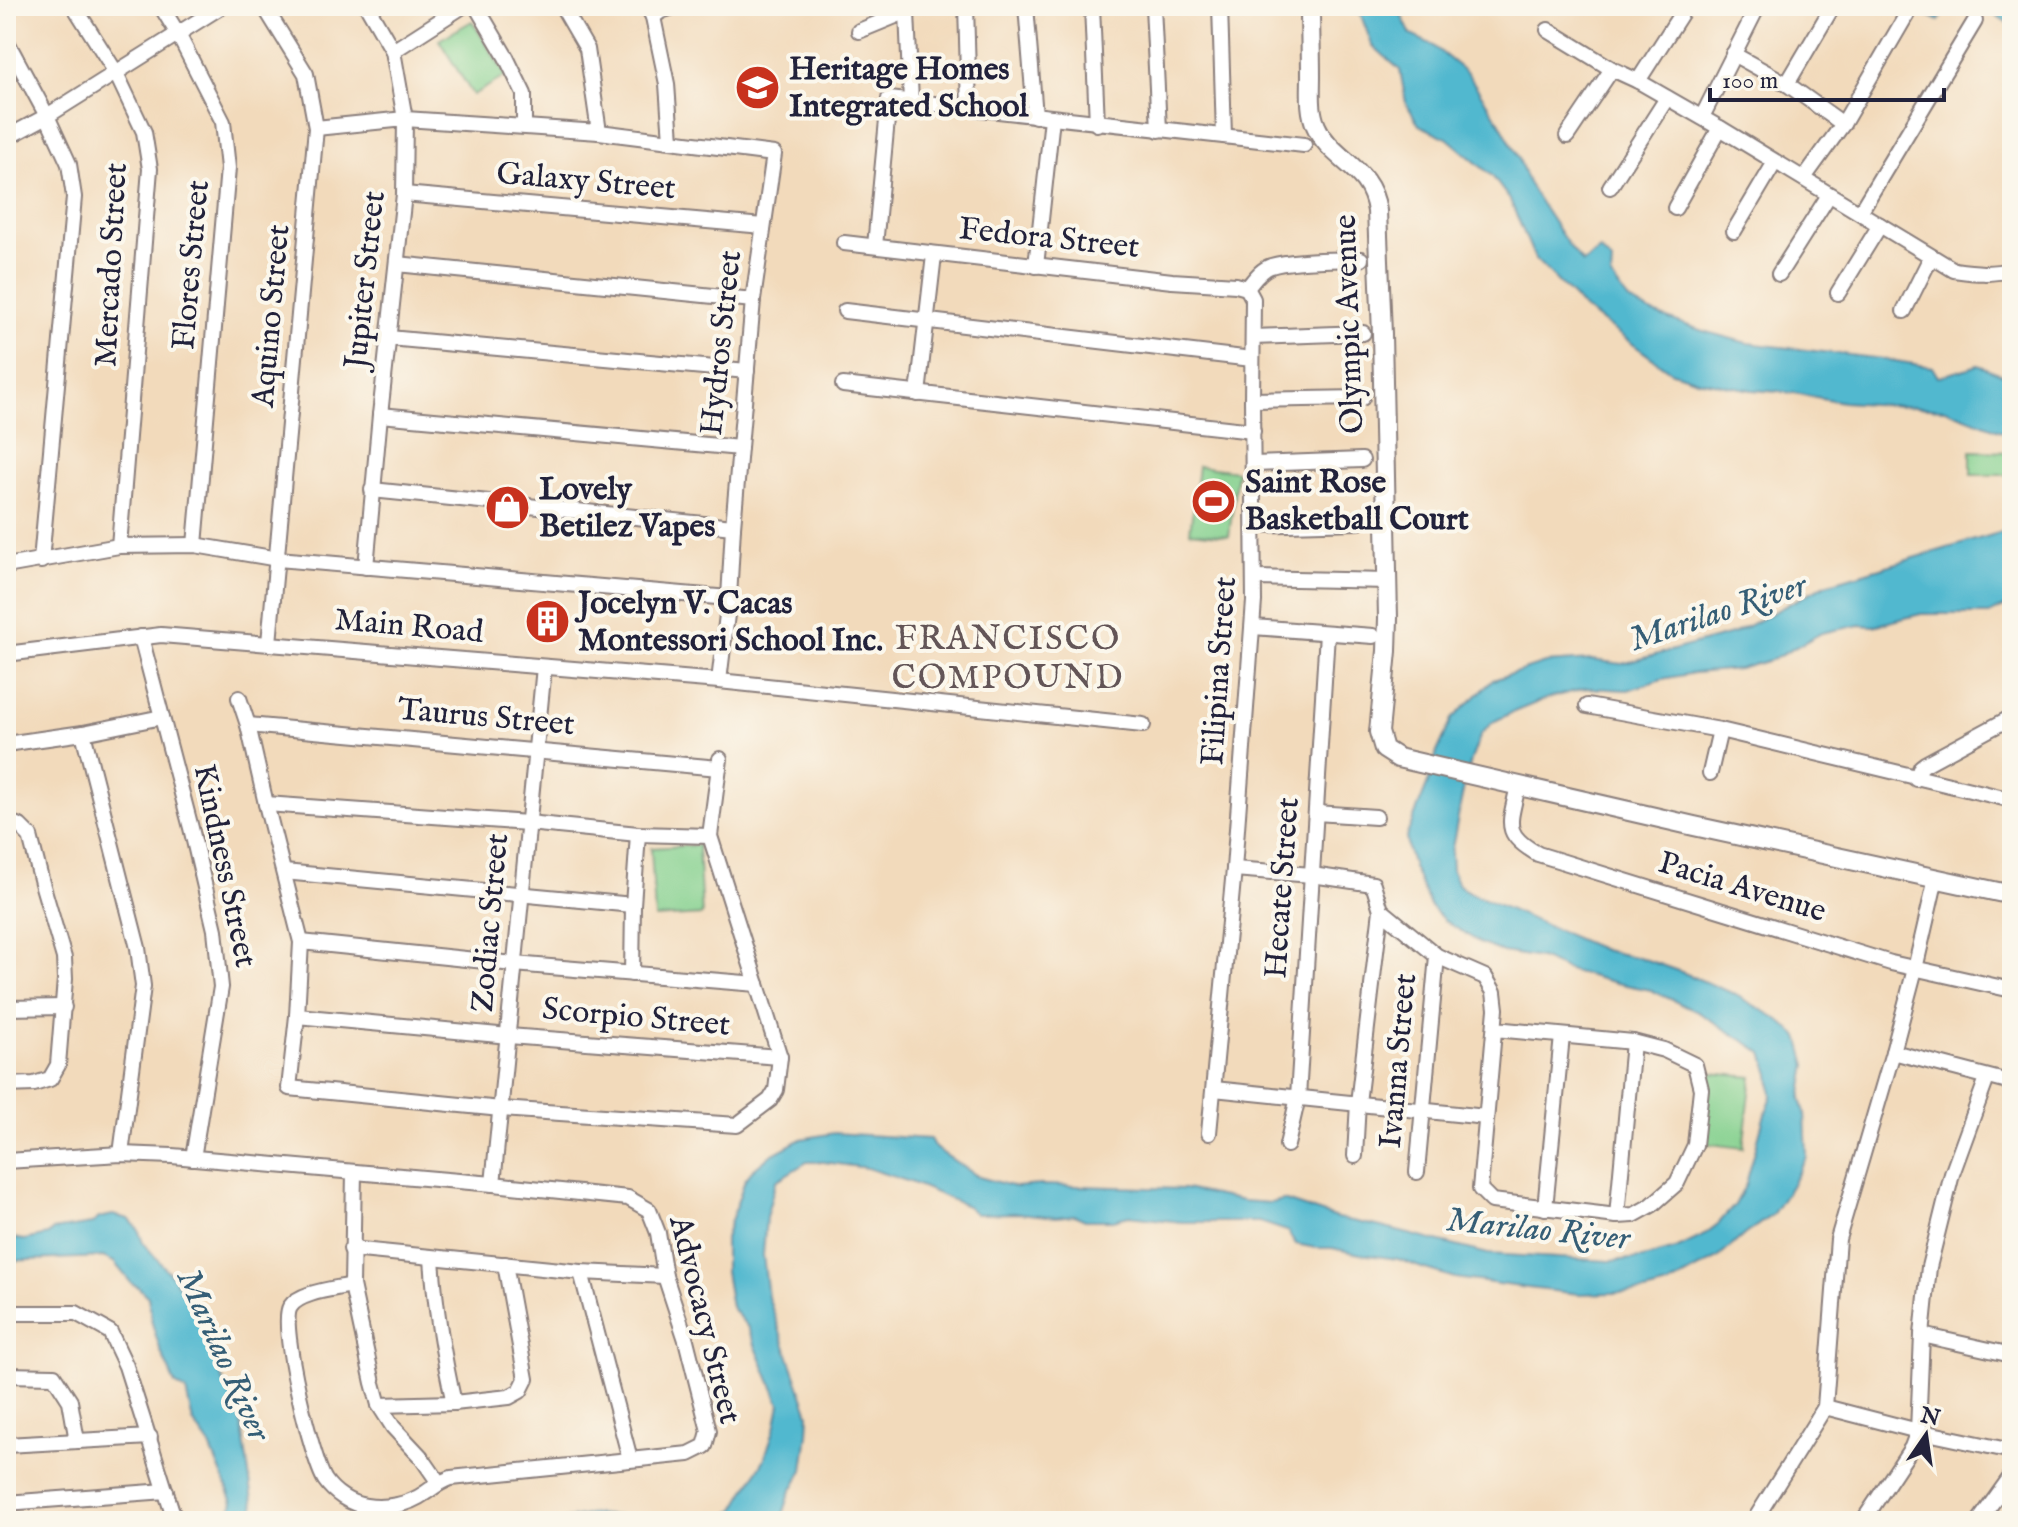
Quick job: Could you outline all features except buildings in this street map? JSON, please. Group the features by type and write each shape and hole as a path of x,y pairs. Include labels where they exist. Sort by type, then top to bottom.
{"street":[{"name":"Mercado Street","path":"74,6 115,71 144,132 150,169 119,546"},
{"name":"Flores Street","path":"161,6 223,122 228,168 195,545"},
{"path":"6,138 47,116 222,6"},
{"name":"Aquino Street","path":"264,6 306,74 316,128 269,643"},
{"name":"Jupiter Street","path":"366,567 404,194 405,119 393,51 367,6"},
{"path":"393,51 463,6"},
{"path":"476,6 524,94 524,126"},
{"path":"562,6 587,49 599,132"},
{"path":"316,128 405,119 671,140 667,84 650,11 676,6"},
{"path":"966,6 969,108"},
{"path":"1026,6 1035,116"},
{"path":"1092,6 1097,124"},
{"path":"1153,6 1159,130"},
{"path":"1220,6 1224,136"},
{"name":"Olympic Avenue","path":"1310,6 1312,102 1316,127 1365,178 1375,198 1377,211 1388,581 1387,651 1379,732 1384,749 1398,758 1484,778 2012,895"},
{"path":"1638,81 1686,6"},
{"path":"1702,117 1758,6"},
{"path":"1787,84 1833,6"},
{"path":"859,31 914,9 911,102"},
{"path":"1804,178 1843,124 1907,14"},
{"path":"1860,212 1975,21"},
{"path":"1548,30 1612,69 1702,117 1954,270 1981,274 2012,269"},
{"path":"6,40 69,164 74,197 41,561"},
{"path":"1733,54 1787,84 1843,124"},
{"path":"1567,136 1612,69"},
{"path":"1610,187 1667,98"},
{"path":"875,246 889,99 1304,145"},
{"path":"1036,266 1052,118"},
{"path":"1675,208 1720,128"},
{"name":"Hydros Street","path":"671,140 774,154 753,300 729,598 719,681"},
{"path":"1734,231 1775,162"},
{"name":"Galaxy Street","path":"404,194 763,226"},
{"path":"1779,274 1829,195"},
{"path":"1838,293 1880,225"},
{"name":"Fedora Street","path":"844,243 1247,288"},
{"path":"918,394 934,255"},
{"path":"1904,311 1931,257"},
{"path":"1247,288 1260,272 1270,267 1287,263 1361,259"},
{"path":"397,264 753,300"},
{"name":"Filipina Street","path":"1209,1133 1253,627 1253,299 1247,288"},
{"path":"845,311 1252,359"},
{"path":"1253,337 1363,333"},
{"path":"389,338 747,371"},
{"path":"843,385 1253,431"},
{"path":"1252,400 1362,398"},
{"path":"380,415 740,448"},
{"path":"1254,464 1362,460"},
{"path":"372,490 733,527"},
{"path":"1254,525 1359,522"},
{"path":"6,566 119,546 195,545 278,559 729,598"},
{"path":"1255,578 1388,581"},
{"path":"1253,627 1373,636"},
{"name":"Hecate Street","path":"1287,1145 1298,1097 1327,633"},
{"name":"Main Road","path":"6,654 161,635 719,681 1143,725"},
{"name":"Kindness Street","path":"141,637 215,930 221,987 193,1158"},
{"name":"Zodiac Street","path":"493,1184 544,667"},
{"path":"239,698 301,942 289,1088 501,1109 737,1125 770,1100 776,1090 780,1057 710,836 638,834 266,804"},
{"path":"1587,706 1720,730 2012,800"},
{"path":"6,744 162,717"},
{"path":"1916,779 1925,764 2012,717"},
{"name":"Taurus Street","path":"248,725 719,764 710,836"},
{"path":"1710,773 1720,730"},
{"path":"83,733 134,934 143,986 121,1154"},
{"name":"Pacia Avenue","path":"1518,785 1510,826 1522,845 1538,854 1915,969 2012,990"},
{"path":"1316,813 1376,817"},
{"path":"6,821 20,826 30,836 64,958 65,979 58,1065 50,1079 34,1084 6,1085"},
{"path":"632,974 638,834"},
{"path":"1234,869 1312,875 1373,884 1381,910 1358,1103 1355,1156"},
{"path":"284,872 633,905"},
{"path":"1754,1521 1825,1407 1838,1239 1893,1052 1936,878"},
{"path":"1381,910 1437,956 1485,977 1494,992 1495,1029 1480,1189 1492,1201 1617,1216 1634,1215 1652,1205 1677,1183 1695,1145 1701,1089 1695,1065 1664,1050 1633,1042 1495,1029"},
{"path":"301,942 757,984"},
{"name":"Ivanna Street","path":"1417,1172 1437,956"},
{"path":"6,1008 64,1007"},
{"name":"Scorpio Street","path":"297,1016 780,1057"},
{"path":"1545,1208 1562,1036"},
{"path":"1617,1216 1633,1042"},
{"path":"1893,1052 2012,1083"},
{"path":"1863,1521 1912,1447 1918,1431 1922,1335 1929,1267 1952,1174 1987,1078"},
{"path":"1214,1089 1486,1117"},
{"name":"Advocacy Street","path":"6,1161 121,1154 193,1158 628,1198 649,1210 658,1233 665,1276 686,1340 709,1431 705,1446 689,1454 451,1478 398,1506 364,1506 341,1497 325,1480 311,1445 301,1410 287,1324 288,1309 298,1297 352,1285"},
{"path":"354,1172 352,1285 379,1405 439,1483"},
{"path":"351,1249 581,1272 665,1276"},
{"path":"432,1258 434,1295 454,1403"},
{"path":"379,1405 454,1403 509,1397 520,1391 526,1379 505,1264"},
{"path":"581,1272 630,1459"},
{"path":"6,1313 76,1313 110,1332 126,1366 175,1521"},
{"path":"1922,1335 2012,1355"},
{"path":"6,1375 54,1376 70,1401 77,1441"},
{"path":"1825,1407 2012,1451"},
{"path":"6,1445 150,1437"},
{"path":"1979,1521 2012,1475"},
{"path":"6,1503 166,1491"}],"green space":[{"path":"472,21 506,76 473,95 439,40"},
{"path":"1971,451 2012,452 2012,475 1971,475"},
{"name":"Saint Rose Basketball Court","path":"1198,466 1237,471 1229,536 1190,532"},
{"path":"698,845 702,915 655,918 651,848"},
{"path":"1710,1073 1752,1077 1743,1148 1701,1143"}],"water":[{"path":"1360,6 1397,6 1411,35 1431,44 1467,73 1499,121 1528,183 1567,243 1583,263 1600,250 1612,262 1611,277 1630,302 1703,331 1747,343 1932,367 1938,377 1978,365 2012,378 2012,435 1945,409 1843,402 1794,393 1752,390 1697,380 1670,371 1586,310 1535,259 1510,200 1492,176 1447,138 1419,125 1406,103 1400,70 1372,45"},
{"path":"1910,6 2012,6 2012,23 1993,13 1946,8 1939,21"},
{"path":"2012,529 2012,603 1989,614 1921,614 1873,626 1860,625 1821,633 1774,659 1739,669 1662,679 1628,690 1587,688 1548,698 1509,714 1493,722 1481,734 1463,791 1451,853 1457,883 1466,891 1603,950 1647,960 1732,993 1778,1019 1799,1037 1807,1065 1801,1099 1805,1113 1807,1157 1772,1215 1718,1258 1667,1286 1645,1292 1579,1294 1455,1278 1398,1259 1296,1244 1287,1231 1260,1222 1181,1222 1129,1216 1113,1220 1085,1220 1074,1215 976,1214 967,1206 867,1168 807,1162 776,1181 766,1217 763,1255 768,1297 809,1414 803,1470 790,1493 781,1521 718,1521 735,1509 764,1460 780,1404 747,1326 731,1307 725,1272 725,1238 745,1180 771,1155 801,1139 834,1133 930,1139 935,1148 979,1177 1015,1187 1185,1189 1243,1201 1271,1203 1283,1200 1337,1218 1488,1254 1610,1261 1643,1258 1676,1249 1701,1237 1718,1224 1735,1205 1746,1184 1772,1096 1770,1074 1763,1053 1698,1012 1651,990 1568,970 1540,958 1503,952 1482,944 1445,921 1430,906 1413,867 1406,837 1437,752 1452,719 1493,680 1545,663 1592,660 1622,664 1735,633 1826,584"},
{"path":"113,1215 129,1219 138,1229 143,1243 174,1278 206,1332 242,1427 256,1521 232,1521 230,1513 233,1502 210,1446 193,1422 186,1391 175,1384 161,1352 148,1297 132,1284 114,1262 103,1257 6,1261 6,1237 24,1240 48,1235 53,1230 92,1224 99,1218"},
{"path":"592,1514 662,1519 673,1521 555,1521"}],"place":[{"name":"Heritage Homes Integrated School","path":"758,88"},
{"name":"Saint Rose Basketball Court","path":"1214,501"},
{"name":"Lovely Betilez Vapes","path":"508,508"},
{"name":"Jocelyn V. Cacas Montessori School Inc.","path":"547,622"}],"district":[{"name":"FRANCISCO COMPOUND","path":"1008,658"}],"water label":[{"name":"Marilao River","path":"1718,613"},
{"name":"Marilao River","path":"1538,1230"},
{"name":"Marilao River","path":"223,1355"}]}
